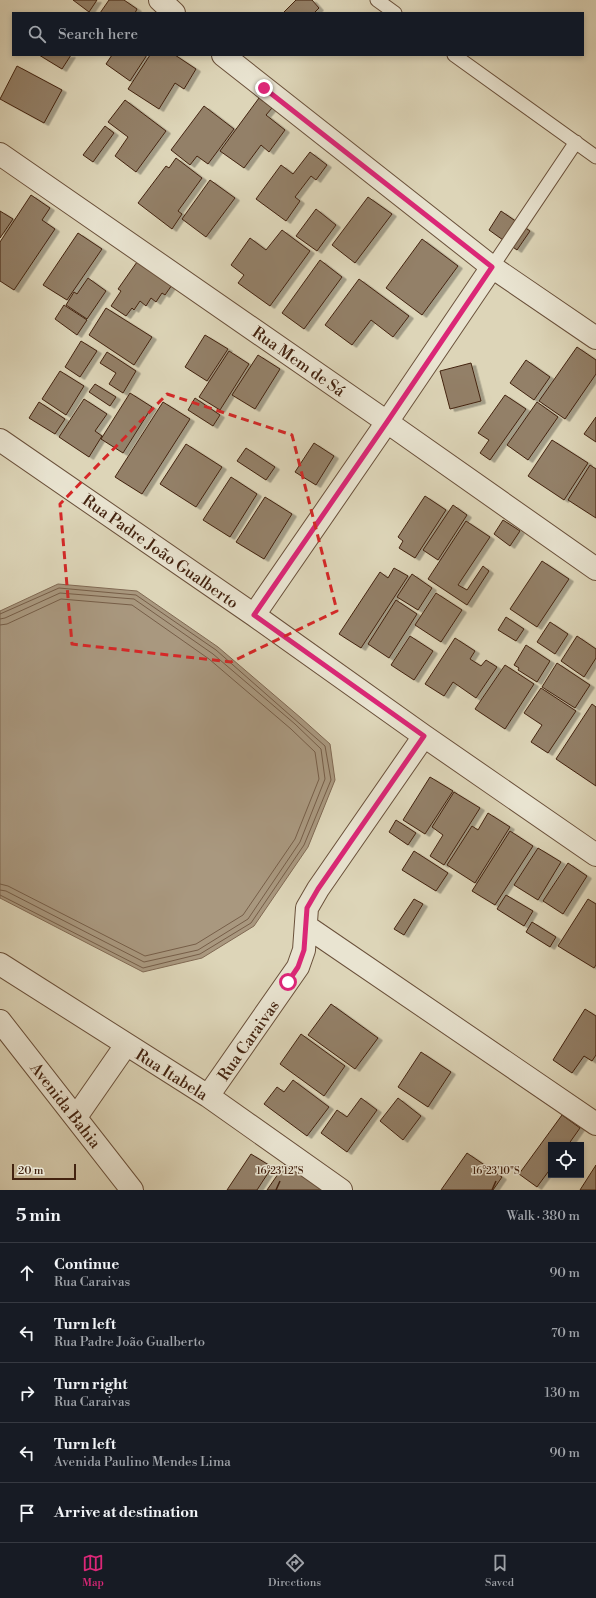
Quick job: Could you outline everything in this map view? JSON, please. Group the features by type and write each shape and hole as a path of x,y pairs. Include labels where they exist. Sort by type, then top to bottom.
{"street":[{"path":"160,0 173,12"},
{"path":"224,56 492,267 596,338"},
{"name":"Rua Mem de Sá","path":"0,154 387,422 596,569"},
{"path":"254,615 492,267"},
{"name":"Rua Padre João Gualberto","path":"1,443 254,615 424,736 596,855"},
{"name":"Rua Caraivas","path":"208,1096 298,967 304,950 307,908 318,889 424,736"},
{"path":"306,926 596,1124"},
{"name":"Rua Itabela","path":"0,964 208,1096 341,1190"},
{"name":"Avenida Bahia","path":"0,1020 132,1190"},
{"path":"76,1117 126,1045"}],"lane":[{"path":"377,0 394,12"},
{"path":"455,56 596,157"},
{"path":"492,267 576,142"}],"highlighted area":[{"path":"167,394 292,435 337,611 231,662 72,644 60,504"}],"water":[{"path":"58,584 137,591 218,647 330,744 335,780 308,847 254,926 202,958 143,972 0,898 0,611"}],"building":[{"path":"73,0 97,0 89,12"},
{"path":"109,0 124,0 137,9 136,12 101,12"},
{"path":"296,0 312,0 319,8 315,12 284,12"},
{"path":"41,56 70,56 62,69"},
{"path":"111,56 146,56 130,81 106,64"},
{"path":"149,56 176,56 196,69 184,89 175,83 159,109 128,89"},
{"path":"17,66 62,90 44,123 0,99"},
{"path":"259,98 272,108 266,115 285,130 269,152 261,145 244,168 220,151"},
{"path":"125,100 166,131 136,172 115,156 128,137 108,122"},
{"path":"204,106 234,129 208,164 197,156 190,165 171,150"},
{"path":"105,126 114,133 93,162 83,155"},
{"path":"310,152 327,165 316,180 311,176 295,197 300,201 286,221 256,199 281,165 293,174"},
{"path":"176,158 202,178 178,211 182,214 172,229 138,203 166,166 169,168"},
{"path":"210,180 235,198 206,237 182,219"},
{"path":"31,195 50,208 42,220 55,229 14,290 0,281 0,242"},
{"path":"368,197 392,214 355,263 332,245"},
{"path":"316,209 336,225 317,251 296,236"},
{"path":"0,211 13,219 0,238"},
{"path":"501,211 530,231 517,250 489,230"},
{"path":"282,230 310,251 270,306 238,283 244,275 231,265 250,238 266,250"},
{"path":"78,233 102,249 67,300 43,285"},
{"path":"422,239 458,266 422,315 386,288"},
{"path":"320,260 342,277 304,329 282,313"},
{"path":"137,262 172,285 165,295 162,293 156,302 151,298 146,306 140,301 134,310 132,308 126,316 111,306 121,291 118,289"},
{"path":"88,278 106,291 87,319 66,305 74,292 77,294"},
{"path":"359,279 409,316 393,337 371,320 352,345 325,325"},
{"path":"64,305 87,320 77,335 55,319"},
{"path":"106,308 152,337 134,365 89,335"},
{"path":"205,335 228,349 207,381 185,367"},
{"path":"81,341 97,351 80,377 65,367"},
{"path":"577,347 596,360 596,374 565,419 539,401"},
{"path":"229,351 249,364 220,410 199,397"},
{"path":"107,352 136,371 123,393 109,384 116,373 100,363"},
{"path":"258,355 280,369 255,409 232,395"},
{"path":"526,360 550,377 534,400 510,383"},
{"path":"471,363 481,401 450,409 440,371"},
{"path":"60,371 84,386 66,415 42,399"},
{"path":"95,384 116,397 110,406 89,392"},
{"path":"130,393 152,407 123,453 101,439"},
{"path":"505,395 526,409 490,460 480,453 489,440 478,433"},
{"path":"195,398 220,415 213,426 188,410"},
{"path":"84,399 107,414 95,431 102,436 89,457 59,437"},
{"path":"39,402 65,419 55,434 29,418"},
{"path":"163,402 190,419 142,494 115,477"},
{"path":"537,402 558,417 528,460 507,445"},
{"path":"596,417 596,442 584,434"},
{"path":"552,440 588,463 564,500 528,476"},
{"path":"314,443 334,456 316,485 295,472"},
{"path":"186,444 222,467 196,507 160,484"},
{"path":"246,448 275,467 266,480 237,461"},
{"path":"590,465 596,469 596,518 568,500"},
{"path":"231,477 257,494 230,537 203,520"},
{"path":"425,496 446,510 415,558 399,548 403,541 398,537"},
{"path":"265,497 292,514 264,559 236,542"},
{"path":"453,505 467,515 438,560 423,550"},
{"path":"503,520 520,531 510,546 494,534"},
{"path":"466,521 490,537 458,585 467,590 483,566 489,571 467,605 428,579"},
{"path":"542,561 569,579 537,627 510,609"},
{"path":"394,568 408,576 361,648 339,634 380,572 388,578"},
{"path":"412,574 432,588 418,610 397,597"},
{"path":"436,593 462,610 441,642 415,625"},
{"path":"396,600 417,614 389,658 368,644"},
{"path":"506,617 524,629 516,641 498,630"},
{"path":"550,622 568,634 555,654 537,642"},
{"path":"410,636 433,651 414,680 391,665"},
{"path":"577,636 596,649 596,658 584,677 561,661"},
{"path":"455,638 475,651 470,659 481,666 486,660 497,667 476,698 453,682 444,696 425,684"},
{"path":"526,645 550,661 537,682 518,670 519,668 514,665"},
{"path":"557,663 590,685 575,708 542,687"},
{"path":"505,665 534,684 505,729 475,709"},
{"path":"541,688 576,711 548,753 531,742 542,725 524,713"},
{"path":"592,704 596,707 596,786 556,759"},
{"path":"430,777 453,791 425,834 403,820"},
{"path":"454,792 480,808 444,865 430,856 443,835 432,827"},
{"path":"488,813 510,827 475,883 447,865 472,826 478,830"},
{"path":"396,820 416,833 408,845 389,832"},
{"path":"510,831 533,846 495,905 472,891"},
{"path":"538,848 561,862 538,900 514,885"},
{"path":"414,851 448,873 436,891 402,870"},
{"path":"568,863 587,876 563,914 543,901"},
{"path":"506,895 533,911 524,926 497,909"},
{"path":"414,899 423,904 404,935 394,929"},
{"path":"588,899 596,904 596,965 594,968 558,946"},
{"path":"532,922 556,937 550,947 526,932"},
{"path":"331,1004 378,1038 355,1069 308,1035"},
{"path":"585,1009 596,1016 596,1055 592,1061 584,1056 572,1073 553,1060"},
{"path":"301,1034 345,1066 324,1096 280,1064"},
{"path":"421,1052 451,1072 428,1107 398,1087"},
{"path":"293,1080 329,1107 307,1136 264,1104 277,1087 284,1092"},
{"path":"361,1098 377,1110 347,1152 321,1133 337,1110 347,1117"},
{"path":"398,1098 421,1116 403,1140 380,1121"},
{"path":"562,1115 580,1128 570,1142 548,1142 548,1172 537,1187 519,1174"},
{"path":"467,1153 502,1177 493,1190 441,1190"},
{"path":"251,1154 272,1167 257,1190 227,1190"},
{"path":"285,1164 323,1190 267,1190"},
{"path":"596,1165 596,1190 580,1190"}],"route":[{"path":"264,88 492,267 254,615 424,736 331,868 307,908 304,950 298,967 288,982"}]}
